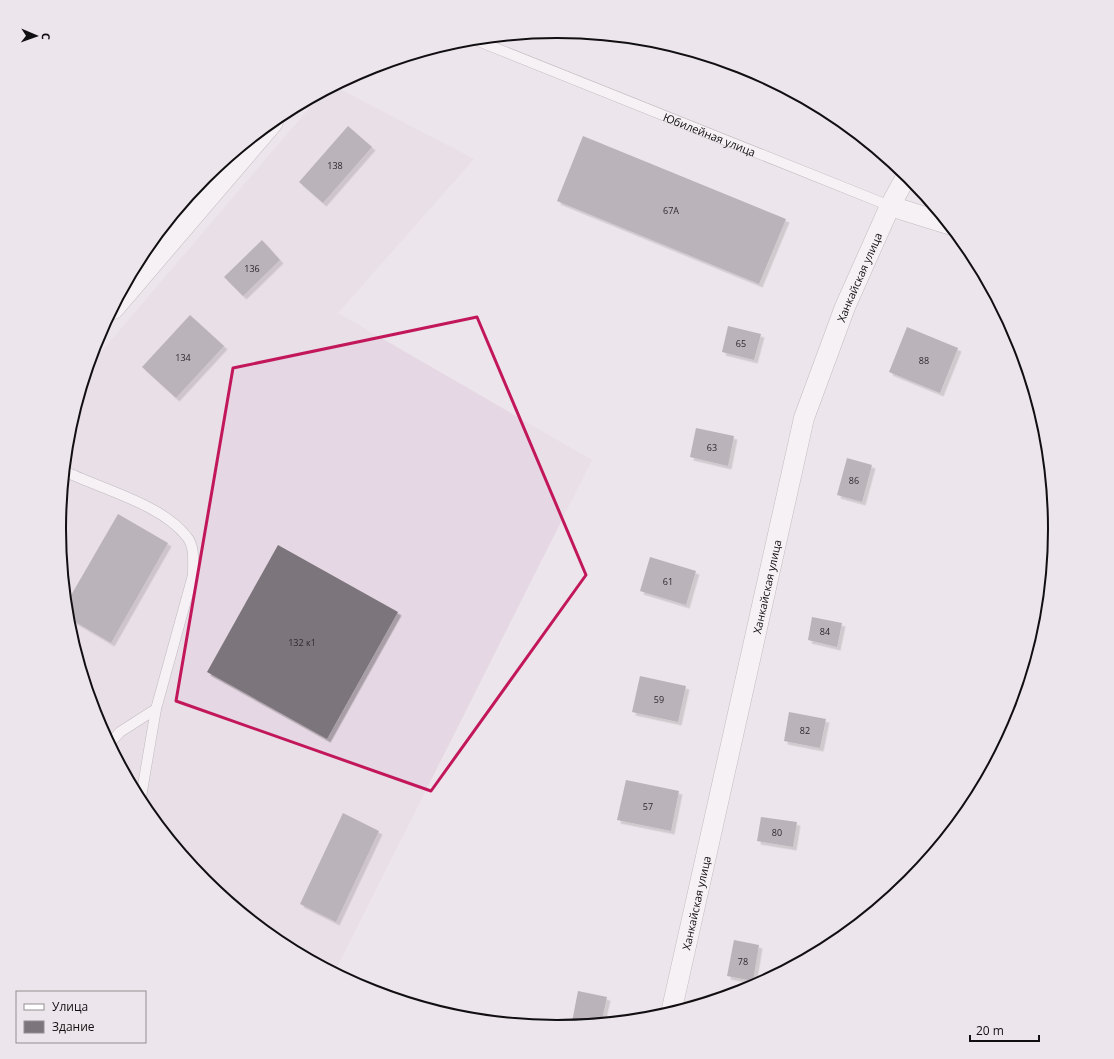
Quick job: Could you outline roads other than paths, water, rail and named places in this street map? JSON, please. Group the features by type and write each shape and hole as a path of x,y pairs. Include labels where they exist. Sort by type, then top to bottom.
{"street":[{"path":"127,292 254,144"},
{"name":"Ханкайская улица","path":"672,1007 804,418 845,307 890,206 904,181"},
{"name":"Юбилейная улица","path":"890,206 940,222"}],"lane":[{"name":"Юбилейная улица","path":"484,43 890,206"},
{"path":"69,473 166,517 188,538 193,556 193,575 156,709 142,793"},
{"path":"113,740 120,732 156,709"}]}
